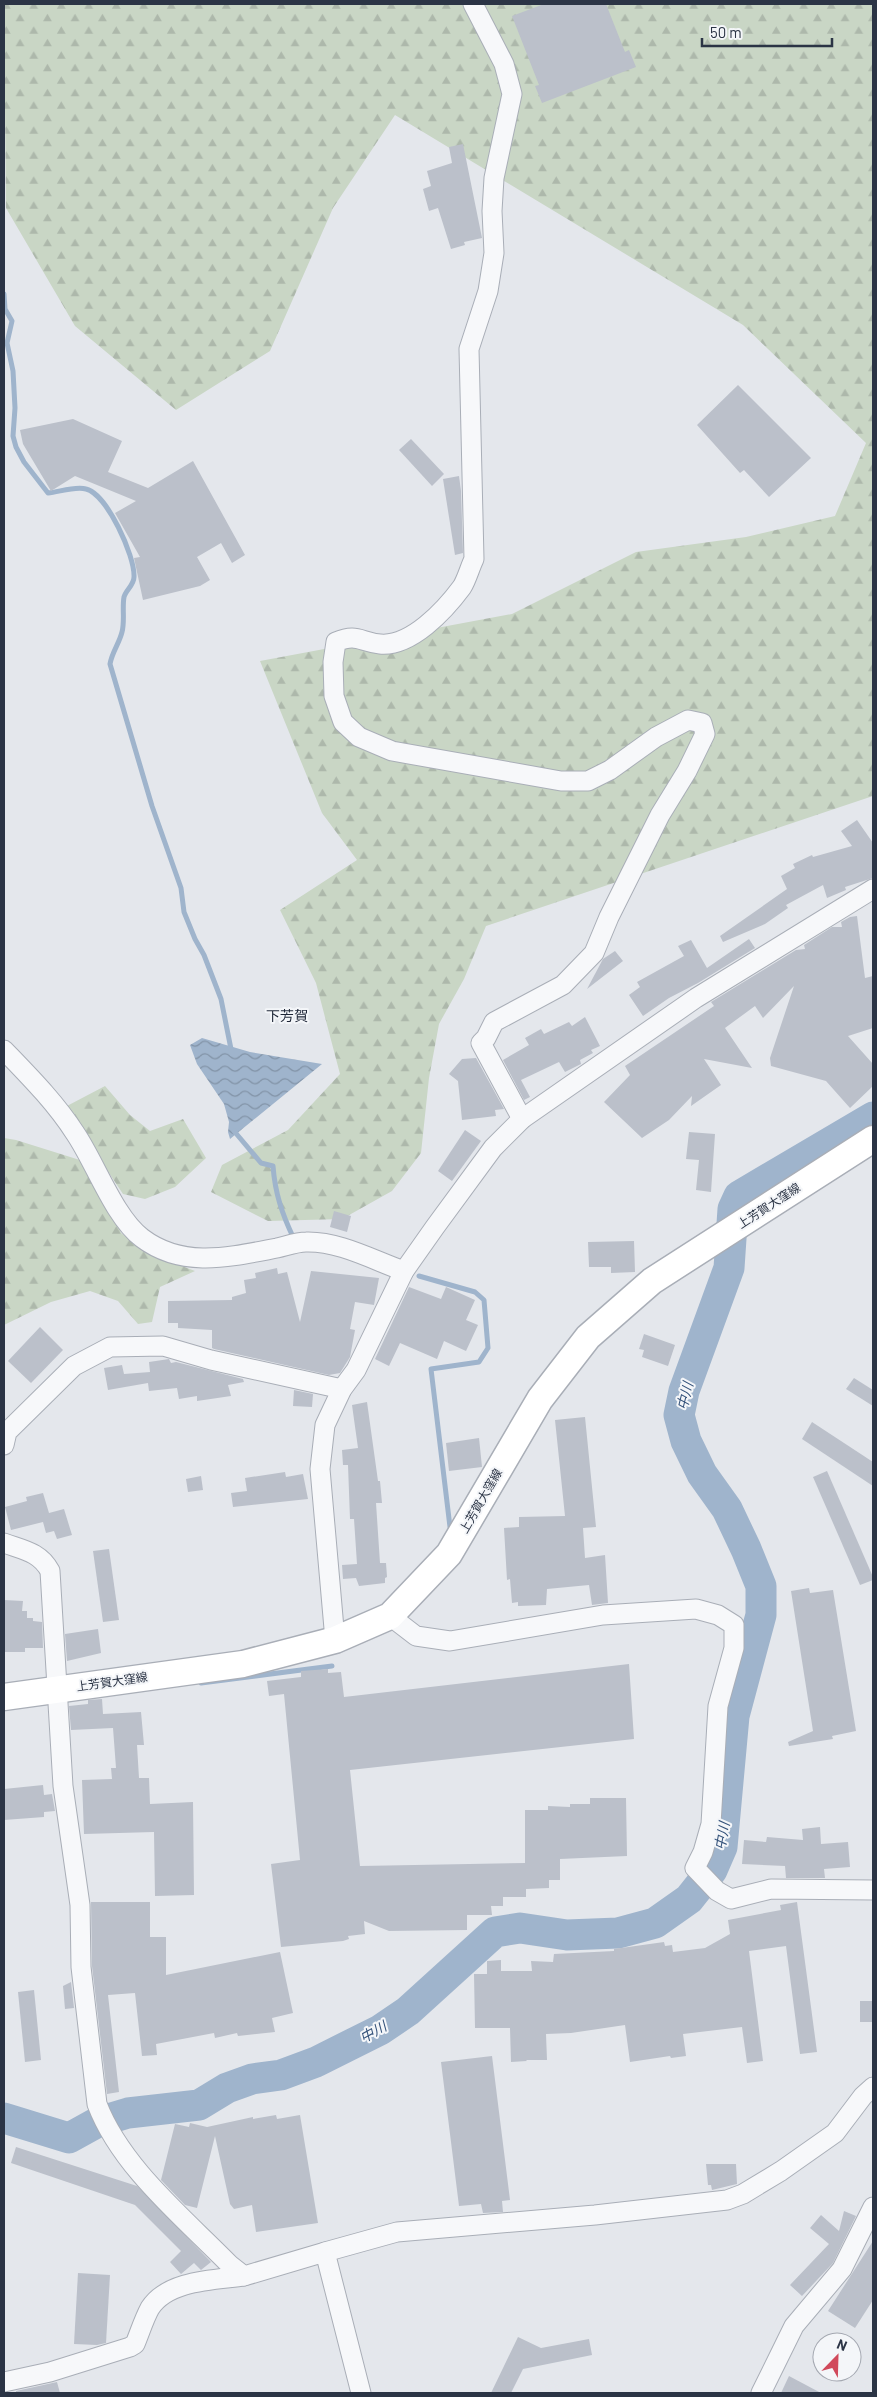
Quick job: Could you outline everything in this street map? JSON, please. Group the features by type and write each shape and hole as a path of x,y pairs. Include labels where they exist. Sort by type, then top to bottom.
{"main road":[{"name":"上芳賀大窪線","path":"4,1697 243,1664 335,1640 390,1616 449,1554 540,1399 588,1337 652,1281 873,1139"}],"street":[{"path":"473,4 504,64 512,94 494,178 492,211 494,252 488,291 469,350 474,558 462,586 428,624 401,642 381,644 349,636 336,642 333,662 334,696 342,722 360,737 392,751 561,782 588,781 610,770 656,737 688,720 702,723 705,734 687,771 660,815 594,953 563,986 494,1022 486,1038 480,1042 522,1119"},
{"path":"335,1640 320,1469 325,1425 342,1389 356,1370 404,1271 493,1148 522,1119 696,998 873,889"},
{"path":"4,1050 51,1099 76,1134 126,1222 141,1238 182,1257 223,1258 305,1242 324,1243 404,1271"},
{"path":"4,1445 7,1432 74,1366 110,1347 163,1346 211,1360 342,1389"},
{"path":"4,1543 25,1550 44,1560 50,1571 63,1786 80,1905 81,1967 97,2104 105,2122 129,2162 230,2265 244,2276"},
{"path":"390,1616 416,1636 450,1641 603,1615 696,1609 718,1615 734,1625 734,1648 718,1706 711,1824 703,1852 695,1868 704,1879 731,1899 771,1889 873,1890"},
{"path":"4,2382 50,2372 130,2347 135,2344 150,2308 166,2292 181,2286 244,2276 398,2232 595,2215 727,2200 743,2194 780,2172 835,2133 863,2096 873,2087"},
{"path":"761,2393 794,2326 842,2269 873,2207"},
{"path":"325,2252 361,2393"}],"green space":[{"path":"4,4 873,4 873,796 486,926 464,979 439,1024 429,1078 421,1153 392,1191 342,1219 268,1221 211,1192 222,1165 288,1130 340,1074 316,983 280,910 357,860 322,813 260,661 512,614 636,552 746,537 835,516 866,443 743,325 395,115 333,208 270,351 176,410 75,326 6,208"},
{"path":"105,1086 130,1115 150,1131 183,1119 206,1158 175,1187 145,1199 123,1194 65,1107"},
{"path":"4,1138 83,1161 115,1216 121,1233 148,1253 195,1271 160,1287 152,1322 138,1324 118,1301 90,1291 51,1302 4,1325"}],"water":[{"path":"202,1038 250,1052 322,1064 230,1139 228,1132 229,1122 224,1104 197,1064 190,1045"}],"building":[{"path":"544,4 606,4 625,52 629,50 636,67 542,103 535,86 539,85 512,16"},
{"path":"463,144 482,238 464,242 465,245 451,249 438,208 429,211 423,189 431,186 427,171 452,163 449,147"},
{"path":"738,385 811,458 769,497 744,470 740,473 697,425"},
{"path":"73,419 122,441 108,472 148,488 193,461 245,555 232,563 221,543 197,557 210,580 200,586 143,600 134,558 140,557 115,513 136,501 75,476 51,491 23,444 20,430"},
{"path":"411,439 444,474 432,486 399,450"},
{"path":"459,476 463,553 455,555 443,479"},
{"path":"857,820 873,843 873,878 845,887 846,890 827,898 823,885 786,905 788,908 765,924 723,942 720,936 787,889 781,876 795,868 793,864 812,855 813,857 852,846 841,831"},
{"path":"857,916 865,978 873,976 873,1028 848,1036 873,1064 873,1086 850,1108 826,1081 771,1066 770,1058 794,986 763,1018 755,1006 725,1028 752,1068 704,1059 721,1085 691,1106 692,1096 669,1120 642,1138 604,1102 630,1075 625,1066 714,1006 711,1002 796,950 805,949 804,945 832,927 842,927 841,922 850,917"},
{"path":"749,939 755,948 698,983 669,998 643,1016 629,995 640,987 637,982 684,956 678,946 691,940 707,968"},
{"path":"615,951 623,961 587,989 603,959"},
{"path":"585,1017 600,1046 591,1050 593,1053 580,1060 581,1064 565,1072 559,1062 521,1080 530,1097 524,1100 503,1060 529,1045 525,1038 541,1029 544,1034 569,1022 572,1026"},
{"path":"476,1058 504,1109 495,1110 496,1116 462,1120 458,1081 449,1074 462,1059"},
{"path":"465,1130 481,1141 452,1181 438,1171"},
{"path":"689,1132 715,1134 711,1192 696,1190 699,1160 686,1159"},
{"path":"334,1211 351,1216 347,1232 330,1227"},
{"path":"634,1241 635,1272 611,1273 611,1267 589,1267 588,1242"},
{"path":"277,1268 278,1274 287,1272 300,1322 311,1271 379,1278 374,1305 355,1302 350,1329 355,1330 350,1357 340,1373 329,1375 214,1349 212,1348 212,1330 178,1328 178,1323 168,1323 168,1301 232,1300 232,1297 246,1293 244,1280 256,1278 255,1273"},
{"path":"409,1287 441,1299 446,1287 475,1300 466,1320 478,1325 466,1351 444,1341 437,1359 400,1343 389,1366 375,1359"},
{"path":"40,1327 63,1350 31,1383 8,1361"},
{"path":"644,1334 675,1345 668,1366 642,1357 644,1350 639,1349"},
{"path":"169,1359 171,1363 176,1362 243,1379 244,1382 228,1385 231,1396 197,1401 197,1396 179,1399 177,1388 149,1391 148,1383 108,1390 104,1368 122,1365 124,1374 150,1372 149,1362"},
{"path":"854,1378 873,1390 873,1406 846,1389"},
{"path":"294,1390 313,1394 312,1407 293,1406"},
{"path":"367,1402 382,1503 376,1503 380,1563 386,1563 387,1577 385,1578 385,1583 359,1586 356,1578 343,1579 342,1565 357,1564 354,1519 350,1519 348,1465 343,1465 342,1450 358,1448 352,1405"},
{"path":"585,1417 596,1527 583,1528 585,1558 605,1555 608,1603 592,1605 589,1585 547,1589 546,1605 518,1606 518,1602 512,1603 510,1579 507,1580 504,1528 519,1527 519,1517 565,1516 555,1420"},
{"path":"812,1422 873,1462 873,1486 802,1439"},
{"path":"479,1438 482,1467 449,1471 446,1443"},
{"path":"827,1471 873,1577 873,1580 860,1585 813,1477"},
{"path":"285,1472 286,1477 303,1474 308,1499 233,1507 231,1493 247,1491 245,1478"},
{"path":"201,1476 203,1490 188,1492 186,1479"},
{"path":"43,1493 49,1513 64,1509 72,1535 57,1539 54,1531 46,1533 43,1522 11,1530 5,1507 27,1501 26,1497"},
{"path":"109,1549 119,1620 103,1622 93,1551"},
{"path":"809,1588 810,1593 833,1590 856,1731 832,1736 833,1739 789,1746 788,1742 813,1731 791,1591"},
{"path":"4,1600 23,1601 22,1611 27,1611 27,1618 33,1618 33,1621 42,1622 43,1648 25,1648 25,1652 4,1652"},
{"path":"98,1629 101,1653 67,1661 65,1634"},
{"path":"629,1664 634,1739 350,1770 360,1866 525,1863 525,1810 548,1810 548,1806 570,1807 570,1804 590,1804 590,1798 626,1798 627,1856 560,1859 560,1880 549,1880 549,1888 526,1889 526,1897 503,1897 503,1906 491,1906 492,1915 467,1915 467,1930 389,1931 364,1921 365,1934 348,1936 349,1939 343,1941 281,1947 271,1864 300,1860 284,1694 269,1696 267,1681 301,1677 301,1671 328,1669 328,1673 341,1672 344,1697"},
{"path":"102,1699 103,1714 141,1712 144,1745 137,1745 139,1778 149,1778 150,1804 193,1802 194,1895 155,1896 154,1832 84,1834 82,1780 112,1779 111,1768 116,1768 113,1728 71,1730 69,1706 88,1704 88,1700"},
{"path":"43,1785 44,1795 52,1794 55,1811 44,1812 44,1817 4,1820 4,1789"},
{"path":"820,1827 821,1844 848,1842 850,1867 824,1869 825,1878 786,1878 785,1866 742,1864 744,1840 766,1842 767,1837 803,1840 802,1829"},
{"path":"91,1902 150,1902 150,1937 166,1937 166,1975 280,1952 293,2013 272,2018 275,2032 238,2036 237,2033 215,2038 214,2033 156,2044 157,2055 142,2056 135,1993 108,1995 119,2092 107,2094 92,1966"},
{"path":"797,1902 817,2052 800,2054 786,1946 749,1951 763,2061 747,2063 742,2027 683,2034 686,2056 671,2058 670,2056 630,2062 625,2025 571,2033 546,2034 547,2060 511,2062 510,2028 475,2028 474,1974 487,1974 487,1961 501,1960 501,1971 532,1971 531,1961 553,1962 554,1954 614,1951 614,1949 664,1942 665,1946 672,1945 673,1952 705,1948 730,1934 728,1920 781,1910 780,1905"},
{"path":"71,1982 74,2008 65,2009 63,1986"},
{"path":"34,1990 41,2060 25,2062 18,1992"},
{"path":"860,2001 873,2001 873,2022 860,2022"},
{"path":"492,2056 510,2200 502,2201 503,2212 483,2213 481,2204 459,2206 441,2062"},
{"path":"276,2115 277,2119 300,2115 318,2223 256,2232 252,2205 234,2209 230,2204 215,2136 197,2208 185,2205 161,2180 175,2124 189,2127 190,2123 207,2127 253,2117 253,2119"},
{"path":"16,2147 137,2186 211,2262 201,2270 194,2263 181,2274 170,2262 181,2251 135,2205 11,2163"},
{"path":"706,2164 736,2164 737,2184 712,2190 711,2185 708,2185"},
{"path":"844,2211 856,2216 833,2263 802,2296 790,2285 829,2244 810,2228 821,2215 839,2231"},
{"path":"873,2241 873,2300 855,2328 828,2311"},
{"path":"78,2273 110,2275 106,2343 97,2345 74,2344"},
{"path":"518,2337 541,2348 589,2339 592,2355 523,2369 511,2393 491,2393"},
{"path":"789,2376 821,2393 781,2393"},
{"path":"57,2382 60,2393 16,2393 16,2391"}],"waterway":[{"path":"4,294 5,309 12,321 7,343 13,371 15,408 13,436 16,447 24,462 48,493 77,488 86,489 94,493 111,514 130,555 134,580 124,597 122,632 110,664 152,806 181,888 184,912 204,955 221,999 232,1054"},
{"name":"中川","path":"4,2118 69,2138 98,2122 128,2113 199,2105 227,2088 252,2079 281,2075 316,2062 380,2030 408,2011 495,1932 520,1928 567,1935 618,1933 655,1923 689,1899 712,1870 722,1847 734,1716 761,1615 761,1586 727,1509 702,1474 686,1441 679,1415 684,1391 729,1268 733,1209 739,1196 873,1117"},
{"path":"234,1131 261,1163 273,1166 275,1185 280,1203 294,1239"},
{"path":"419,1276 475,1292 484,1300 488,1348 479,1362 431,1369 450,1527"},
{"path":"201,1683 332,1666"}],"district":[{"name":"下芳賀","path":"287,1016"}]}
